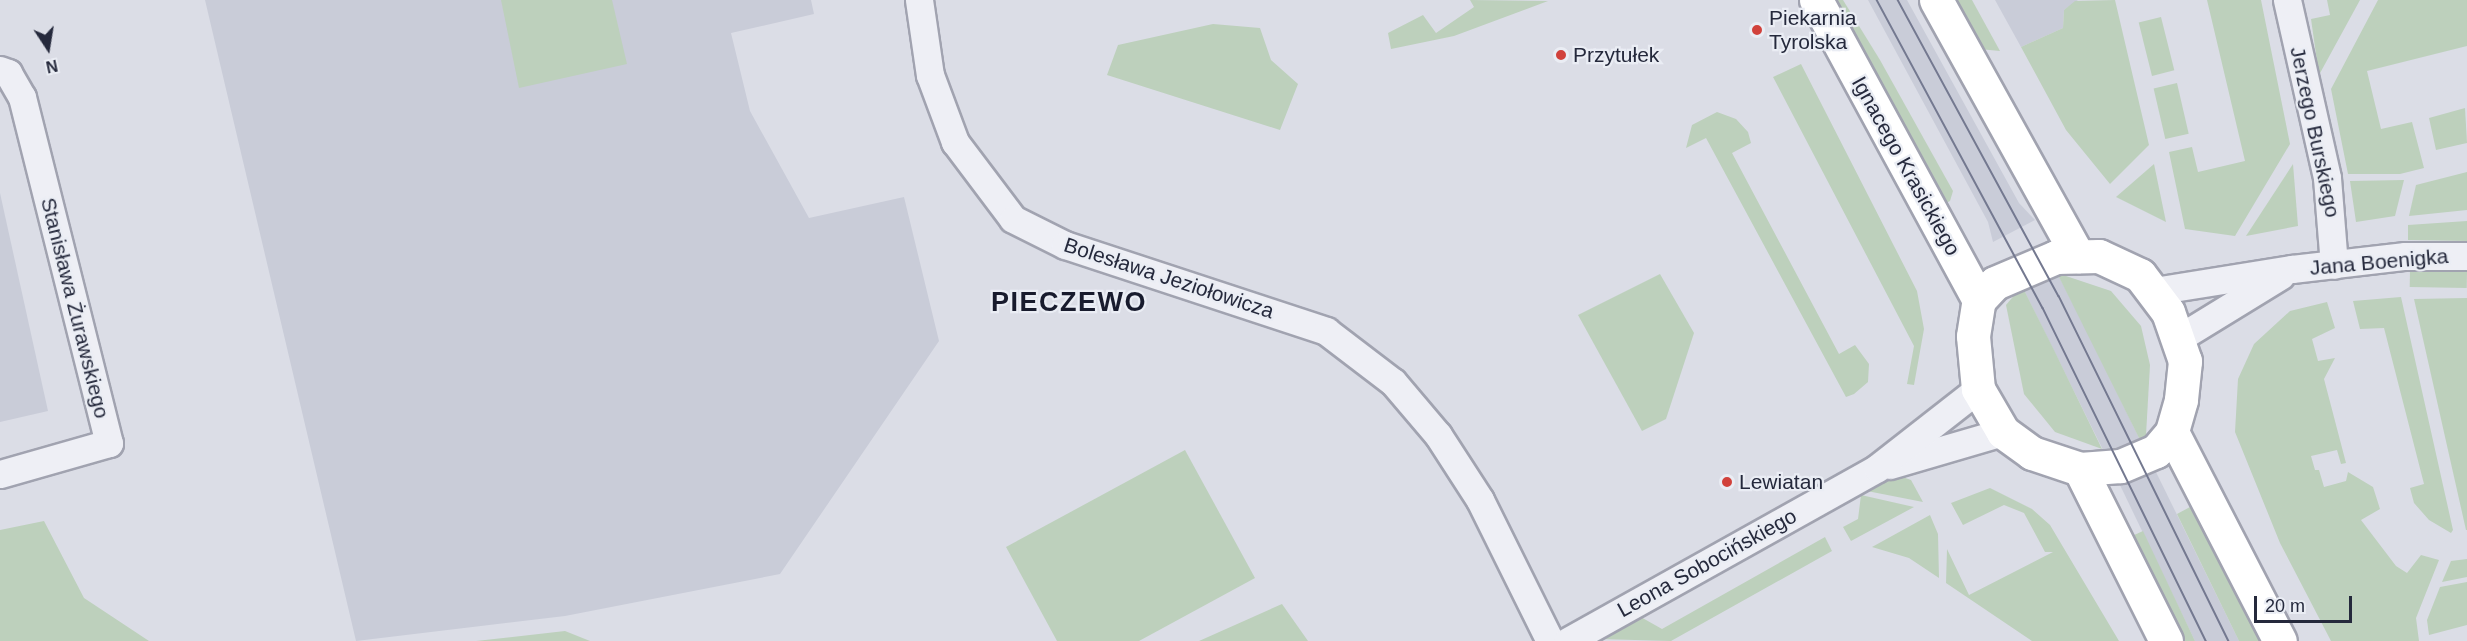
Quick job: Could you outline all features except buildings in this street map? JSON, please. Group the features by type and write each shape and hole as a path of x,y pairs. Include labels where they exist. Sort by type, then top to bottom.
{"main road":[{"name":"Ignacego Krasickiego","path":"1816,0 1979,300"},
{"path":"1936,0 2078,256"},
{"path":"2172,432 2140,461 2080,469 2032,453 2003,432 1978,389 1973,336 1979,300 1995,283 2023,269 2078,256 2121,262 2154,291 2180,338 2184,362 2172,432 2280,641"},
{"path":"2080,469 2166,641"}],"street":[{"name":"Bolesława Jeziołowicza","path":"919,0 930,75 955,142 1013,219 1065,245 1326,331 1392,382 1438,435 1480,500 1550,641"},
{"name":"Jerzego Burskiego","path":"2287,0 2328,178 2334,265"},
{"name":"Stanisława Żurawskiego","path":"0,70 8,74 22,97 109,443 0,474"},
{"name":"Jana Boenigka","path":"2154,291 2292,269 2467,256"},
{"name":"Jana Boenigka","path":"2180,338 2292,269"},
{"name":"Leona Sobocińskiego","path":"1568,641 1877,468 1978,389"},
{"name":"Leona Sobocińskiego","path":"1877,468 2003,432"}],"shaded area":[{"path":"205,0 811,0 814,14 731,33 750,111 809,218 904,197 939,341 780,574 565,616 356,641"},
{"path":"1868,0 1907,0 2019,203 2035,220 1993,242 1988,222"},
{"path":"1995,0 2078,0 2064,10 2063,28 2021,47"},
{"path":"0,193 48,411 0,422"},
{"path":"2055,269 2142,444 2105,454 2020,282"},
{"path":"2155,470 2239,641 2195,641 2119,483"}],"green space":[{"path":"501,0 612,0 627,64 519,88"},
{"path":"1470,0 1548,1 1454,36 1391,49 1388,33 1423,15 1436,33 1474,7"},
{"path":"1833,0 1843,0 1880,60 1953,191 1950,201 1944,204"},
{"path":"1954,0 1972,0 2000,51 1979,49"},
{"path":"2115,0 2149,145 2110,184 2066,130 2021,47 2063,28 2064,10 2075,1"},
{"path":"2207,0 2261,0 2290,144 2235,236 2185,229 2169,152 2192,147 2198,172 2245,161"},
{"path":"2327,0 2360,0 2319,75 2311,19 2330,15"},
{"path":"2378,0 2467,0 2467,46 2367,71 2381,129 2412,122 2424,168 2400,174 2348,174 2331,89"},
{"path":"2161,17 2174,70 2152,76 2139,23"},
{"path":"1213,24 1260,28 1271,60 1298,84 1280,130 1107,75 1118,45"},
{"path":"1801,64 1917,291 1924,329 1914,385 1907,384 1914,346 1773,77"},
{"path":"2177,83 2189,134 2165,139 2154,88"},
{"path":"2465,108 2467,143 2436,150 2429,118"},
{"path":"1717,112 1736,119 1748,132 1751,143 1732,153 1839,354 1855,345 1869,364 1868,382 1854,394 1846,397 1706,138 1686,148 1692,125"},
{"path":"2154,164 2166,222 2116,197"},
{"path":"2293,164 2298,226 2246,236"},
{"path":"2467,172 2467,210 2409,216 2416,185"},
{"path":"2404,180 2395,216 2356,222 2350,181"},
{"path":"2467,221 2467,241 2408,240 2408,225"},
{"path":"2410,270 2467,271 2467,288 2410,287"},
{"path":"2057,273 2111,291 2141,326 2150,365 2146,435 2140,440"},
{"path":"1660,274 1694,333 1666,419 1642,431 1578,315"},
{"path":"2022,286 2102,449 2055,432 2024,394 2006,305"},
{"path":"2401,297 2453,530 2451,533 2429,520 2414,503 2410,488 2424,484 2384,328 2360,329 2353,301"},
{"path":"2467,298 2467,530 2466,530 2414,299"},
{"path":"2327,302 2335,328 2312,339 2318,361 2335,358 2324,379 2346,463 2341,464 2337,450 2311,456 2315,470 2319,470 2324,487 2346,481 2348,472 2373,487 2380,509 2361,520 2396,566 2407,573 2421,555 2439,560 2416,618 2419,641 2331,641 2280,543 2235,432 2238,379 2254,344 2290,311"},
{"path":"1185,450 1255,578 1139,641 1057,641 1006,547"},
{"path":"1897,475 1911,480 1923,502 1867,491"},
{"path":"1990,488 2032,509 2050,525 2119,641 2032,641 1946,583 1947,549 1969,595 2053,552 2045,552 2024,513 2004,505 1963,525 1951,503"},
{"path":"1861,495 1914,507 1851,541 1843,527 1858,519"},
{"path":"2190,507 2263,641 2239,641 2177,514"},
{"path":"1930,515 1938,534 1939,578 1909,558 1872,547"},
{"path":"44,521 84,598 149,641 0,641 0,530"},
{"path":"2143,531 2195,641 2183,641 2132,536"},
{"path":"1825,537 1832,551 1671,641 1599,639 1639,616 1662,629"},
{"path":"2467,559 2467,577 2442,582 2451,561"},
{"path":"2467,582 2467,625 2429,635 2427,620 2440,587"},
{"path":"1282,604 1308,641 1199,641"},
{"path":"565,631 590,641 476,641"}],"tram line":[{"path":"1877,0 2043,308 2206,641"},
{"path":"1898,0 2059,296 2229,641"}],"place":[{"name":"Piekarnia Tyrolska","path":"1757,30"},
{"name":"Przytułek","path":"1561,55"},
{"name":"Lewiatan","path":"1727,482"}],"district":[{"name":"PIECZEWO","path":"1069,303"}]}
